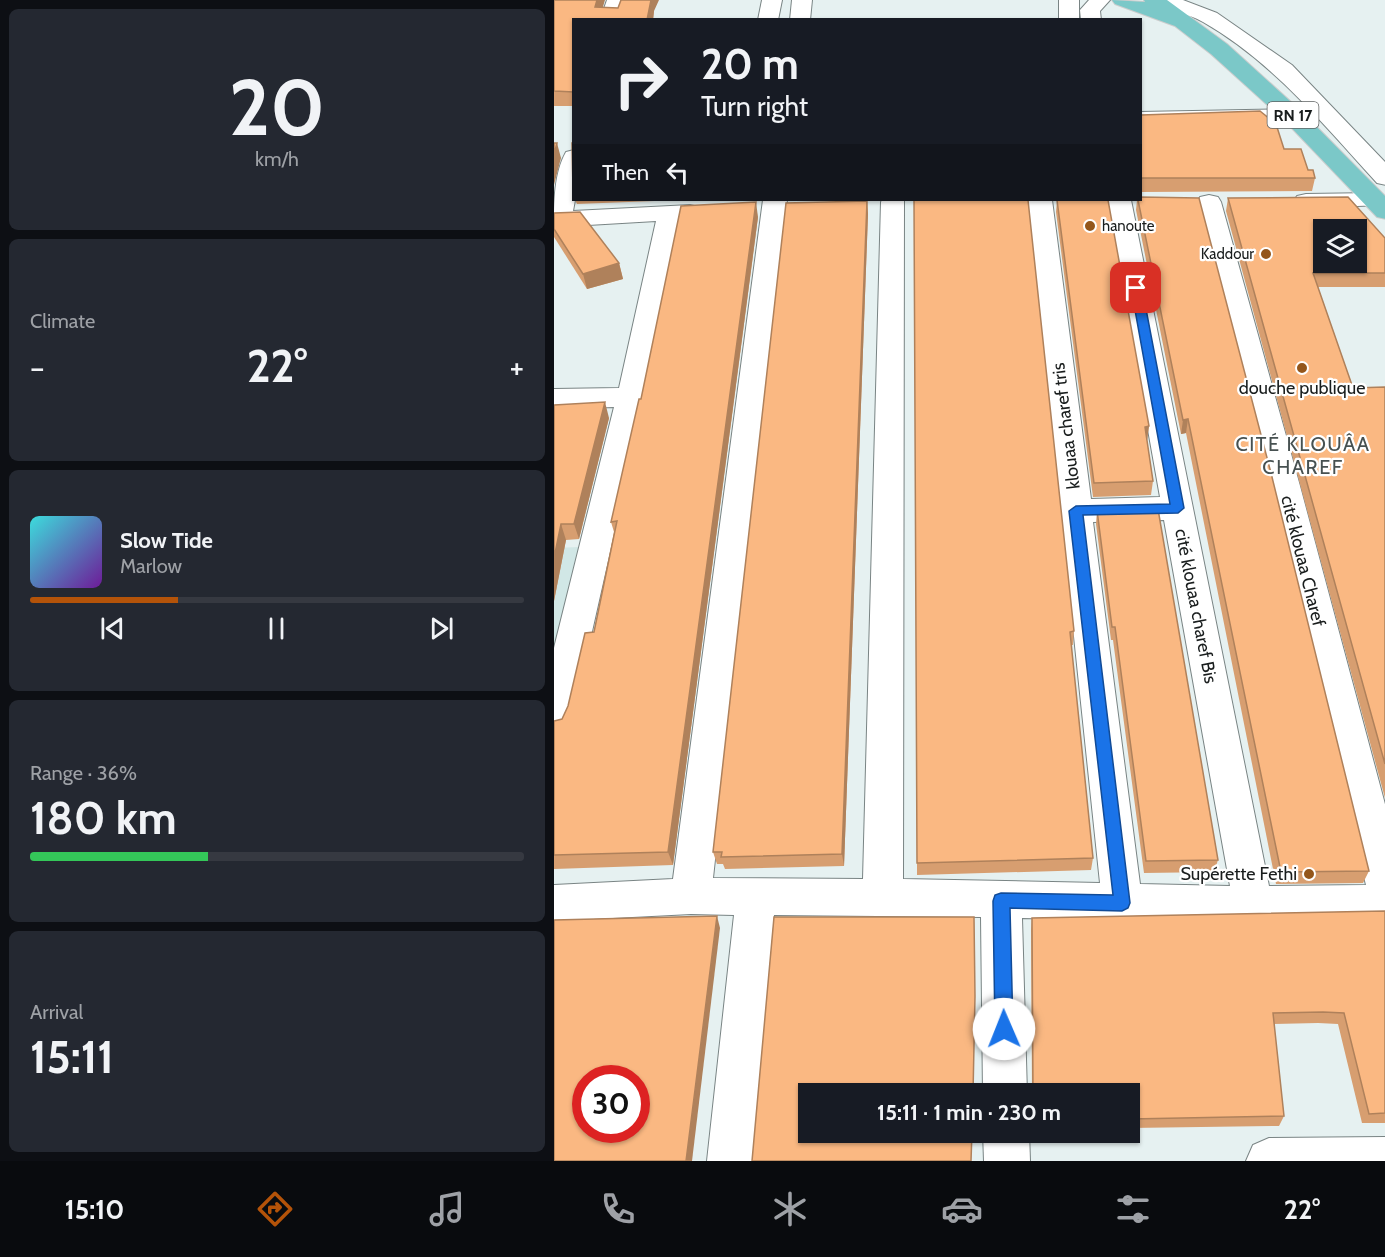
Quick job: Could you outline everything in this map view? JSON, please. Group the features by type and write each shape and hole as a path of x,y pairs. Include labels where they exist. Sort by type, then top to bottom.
{"main road":[{"name":"RN 17","path":"1122,0 1192,28"},
{"name":"RN 17","path":"1156,2 1219,49 1293,116 1380,206"}],"street":[{"path":"611,18 617,0"},
{"path":"768,18 772,0"},
{"path":"800,18 802,0"},
{"path":"1069,0 1069,18"},
{"path":"1091,18 1092,6 1100,0"},
{"path":"1156,2 1183,6 1210,18 1284,70 1385,178"},
{"path":"1142,119 1293,116"},
{"path":"572,164 556,219 715,210"},
{"name":"klouaa charef tris","path":"1040,201 1122,903"},
{"name":"cité klouaa charef Bis","path":"1118,201 1253,904"},
{"path":"1280,201 1380,206"},
{"path":"883,897 893,202"},
{"name":"cité klouaa Charef","path":"1210,202 1288,498 1385,885"},
{"path":"691,896 774,205"},
{"path":"554,720 631,398 670,213"},
{"path":"554,399 631,398"},
{"path":"1076,511 1178,508"},
{"path":"554,903 691,896 883,897 1122,903 1385,903"},
{"path":"730,1161 756,897"},
{"path":"1001,901 1005,1083"},
{"path":"1006,1143 1007,1161"},
{"path":"1270,1161 1385,1160"}],"shaded area":[{"path":"579,547 554,680 554,548"}],"building":[{"path":"554,0 597,0 595,7 618,8 621,0 651,0 647,18 572,18 572,92 554,91"},
{"path":"1260,111 1276,124 1284,149 1301,149 1308,170 1313,170 1315,178 1142,178 1142,115"},
{"path":"1142,197 1199,198 1271,473 1369,871 1281,872 1188,419 1183,420 1138,201 1142,201"},
{"path":"1348,197 1385,238 1385,273 1367,273 1367,219 1313,219 1313,273 1353,388 1385,387 1385,764 1228,198"},
{"path":"867,201 842,854 721,857 722,852 713,852 786,203"},
{"path":"914,201 1028,201 1074,631 1070,632 1093,858 917,863"},
{"path":"1057,201 1108,201 1149,426 1145,427 1153,481 1094,483"},
{"path":"756,202 668,852 554,855 554,721 562,719 568,706 585,633 594,632 617,521 611,522 639,399 641,399 681,206"},
{"path":"580,212 619,263 583,274 554,229 554,213"},
{"path":"605,402 574,524 561,524 554,558 554,405"},
{"path":"1158,509 1218,860 1146,861 1097,510"},
{"path":"1385,911 1385,1113 1369,1114 1344,1013 1273,1013 1284,1116 1140,1119 1140,1083 1033,1083 1032,918"},
{"path":"717,916 686,1161 554,1161 554,920"},
{"path":"774,917 974,917 973,1083 798,1083 798,1143 972,1143 971,1161 752,1161"}],"place":[{"name":"hanoute","path":"1090,226"},
{"name":"Kaddour","path":"1266,254"},
{"name":"douche publique","path":"1302,368"},
{"name":"Supérette Fethi","path":"1309,874"}],"district":[{"name":"CITÉ KLOUÂA CHAREF","path":"1303,456"}],"route":[{"path":"1004,1029 1001,901 1122,903 1076,511 1178,508 1136,288"}]}
